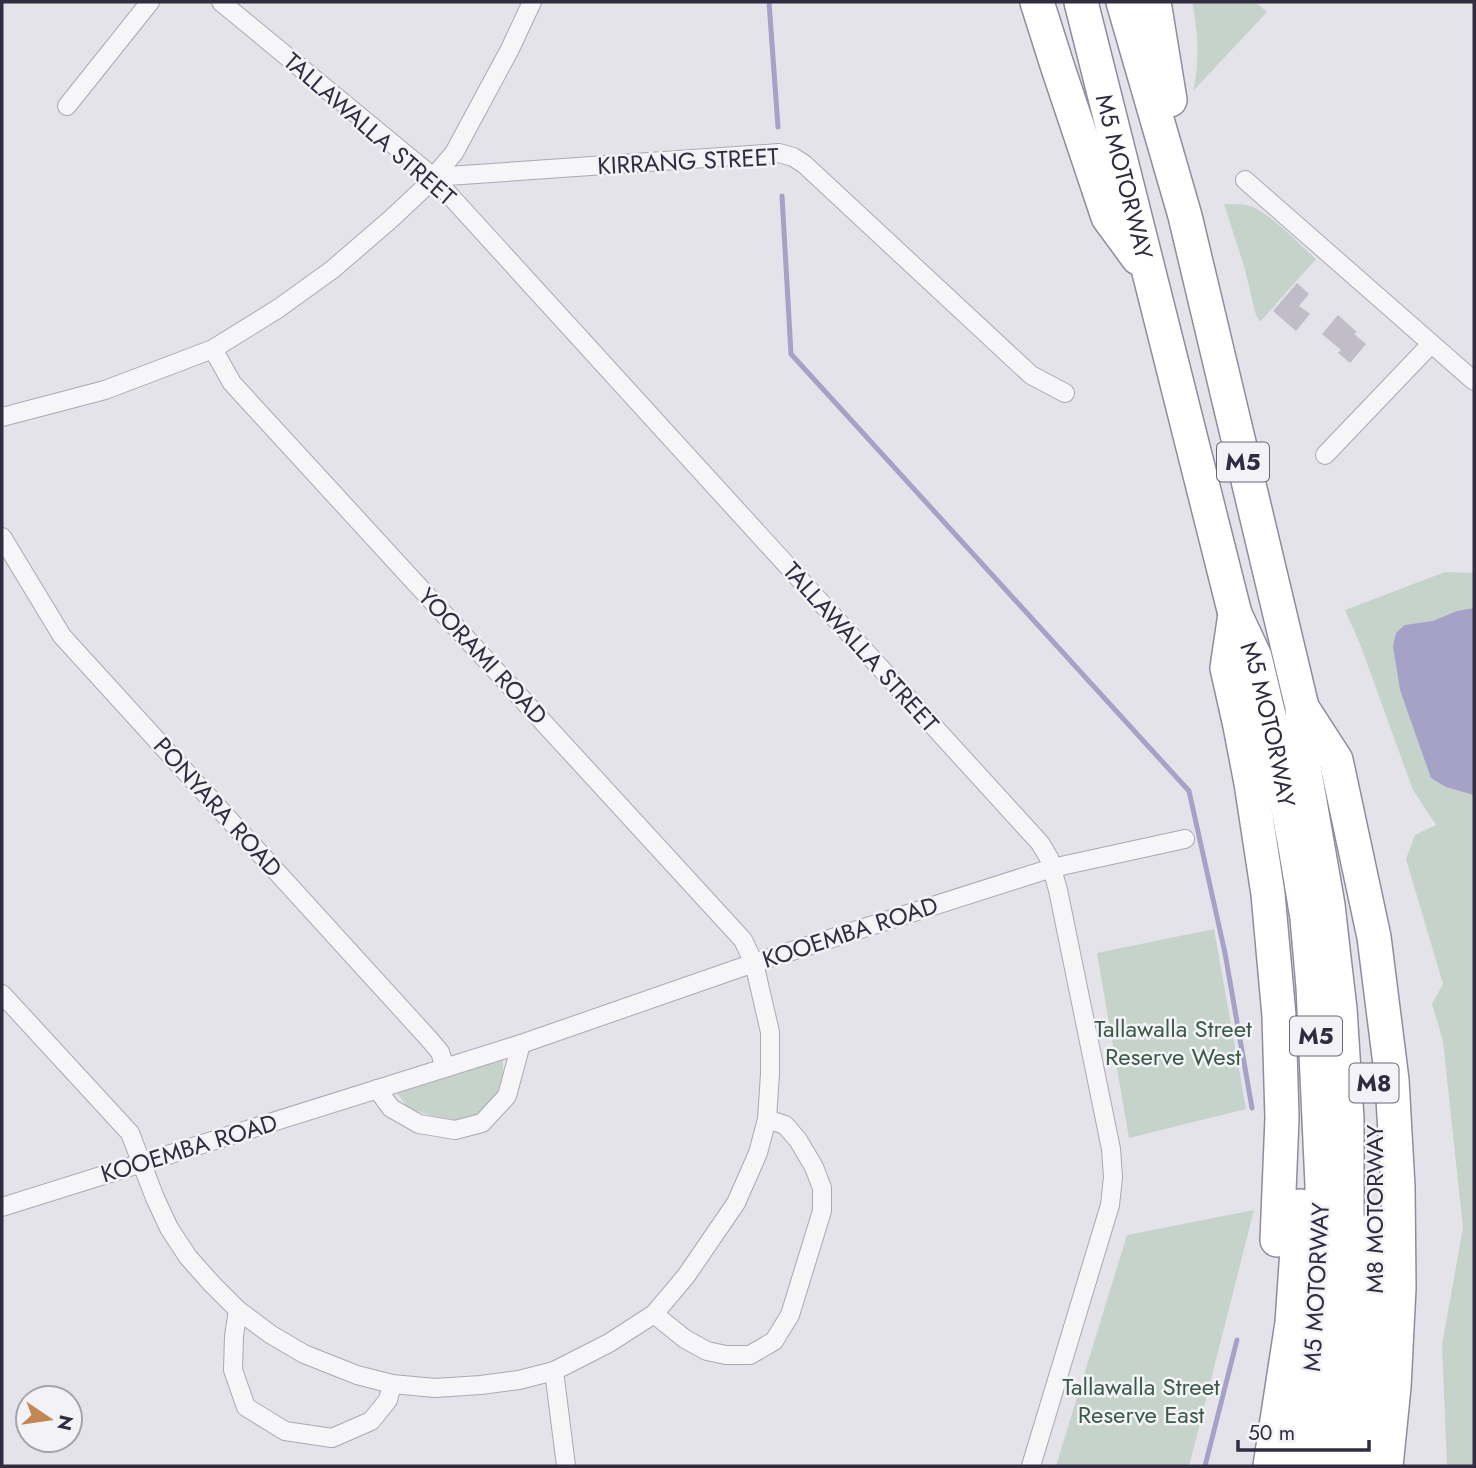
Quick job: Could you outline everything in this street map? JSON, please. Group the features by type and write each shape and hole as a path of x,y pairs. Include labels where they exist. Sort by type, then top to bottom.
{"highway":[{"path":"1037,2 1108,217 1148,271"},
{"name":"M5 MOTORWAY","path":"1081,2 1235,614 1255,657 1277,749 1307,918 1313,987 1321,1172 1321,1254 1300,1466"},
{"name":"M5 MOTORWAY","path":"1123,2 1185,216 1302,707 1304,767 1328,905 1340,1009 1347,1119 1347,1217 1339,1363 1327,1466"},
{"path":"1154,2 1170,97 1185,216"},
{"path":"1235,614 1227,668 1249,772 1268,894 1279,1016 1282,1118 1270,1334 1247,1466"},
{"path":"1235,614 1239,664 1260,756 1285,892 1298,1034 1301,1119 1297,1270 1270,1466"},
{"path":"1302,707 1336,760 1374,937 1391,1068 1398,1187 1399,1288 1394,1387 1385,1466"},
{"name":"M8 MOTORWAY","path":"1302,707 1324,763 1337,823 1353,911 1373,1073 1377,1253 1369,1374 1359,1466"}],"street":[{"path":"66,106 150,2"},
{"name":"TALLAWALLA STREET","path":"221,2 433,177 1040,844 1049,858 1058,890 1111,1149 1113,1177 1110,1205 1031,1466"},
{"path":"2,417 106,390 213,349 279,308 333,269 392,218 454,153 532,2"},
{"name":"KIRRANG STREET","path":"433,177 779,153 793,157 804,164 1031,375 1065,393"},
{"path":"1245,180 1474,381"},
{"path":"1325,455 1431,344"},
{"name":"YOORAMI ROAD","path":"2,994 130,1133 169,1228 188,1257 237,1310 304,1354 357,1375 392,1384 435,1388 519,1380 554,1371 609,1343 654,1314 686,1276 736,1203 758,1153 767,1119 769,1032 754,963 743,940 232,383 213,349"},
{"name":"PONYARA ROAD","path":"2,537 62,636 429,1039 440,1052 445,1068"},
{"name":"KOOEMBA ROAD","path":"2,1208 521,1044 754,963 1052,868 1185,839"},
{"path":"377,1089 390,1108 419,1124 455,1130 482,1123 507,1096 521,1044"},
{"path":"654,1314 685,1339 706,1351 726,1355 750,1355 774,1341 790,1315 822,1211 822,1188 814,1167 798,1140 785,1125 767,1119"},
{"path":"237,1310 233,1370 246,1407 285,1432 332,1438 371,1421 388,1400 392,1384"},
{"path":"554,1371 566,1466"}],"green space":[{"path":"1192,2 1255,2 1267,12 1193,91 1197,70 1197,46"},
{"path":"1224,204 1246,205 1263,213 1316,259 1260,322 1256,315"},
{"path":"1445,572 1474,573 1474,1466 1447,1466 1442,1345 1463,1228 1443,1041 1432,1004 1443,984 1406,859 1415,835 1436,825 1413,790 1345,610"},
{"name":"Tallawalla Street Reserve West","path":"1214,929 1246,1109 1129,1138 1097,953"},
{"path":"503,1058 503,1075 496,1096 477,1117 459,1121 432,1116 408,1108 397,1093"},
{"name":"Tallawalla Street Reserve East","path":"1254,1210 1189,1466 1056,1466 1127,1235"}],"shaded area":[{"path":"1474,608 1474,795 1446,787 1431,778 1400,690 1393,646 1396,633 1405,625 1433,621 1457,611"}],"building":[{"path":"1297,283 1309,294 1299,306 1310,314 1296,331 1273,311"},
{"path":"1338,315 1366,344 1350,363 1338,353 1341,350 1322,334"}],"waterway":[{"path":"769,2 778,127"},
{"path":"782,196 791,354 1189,791 1225,953 1252,1108"},
{"path":"1205,1466 1237,1340"}]}
